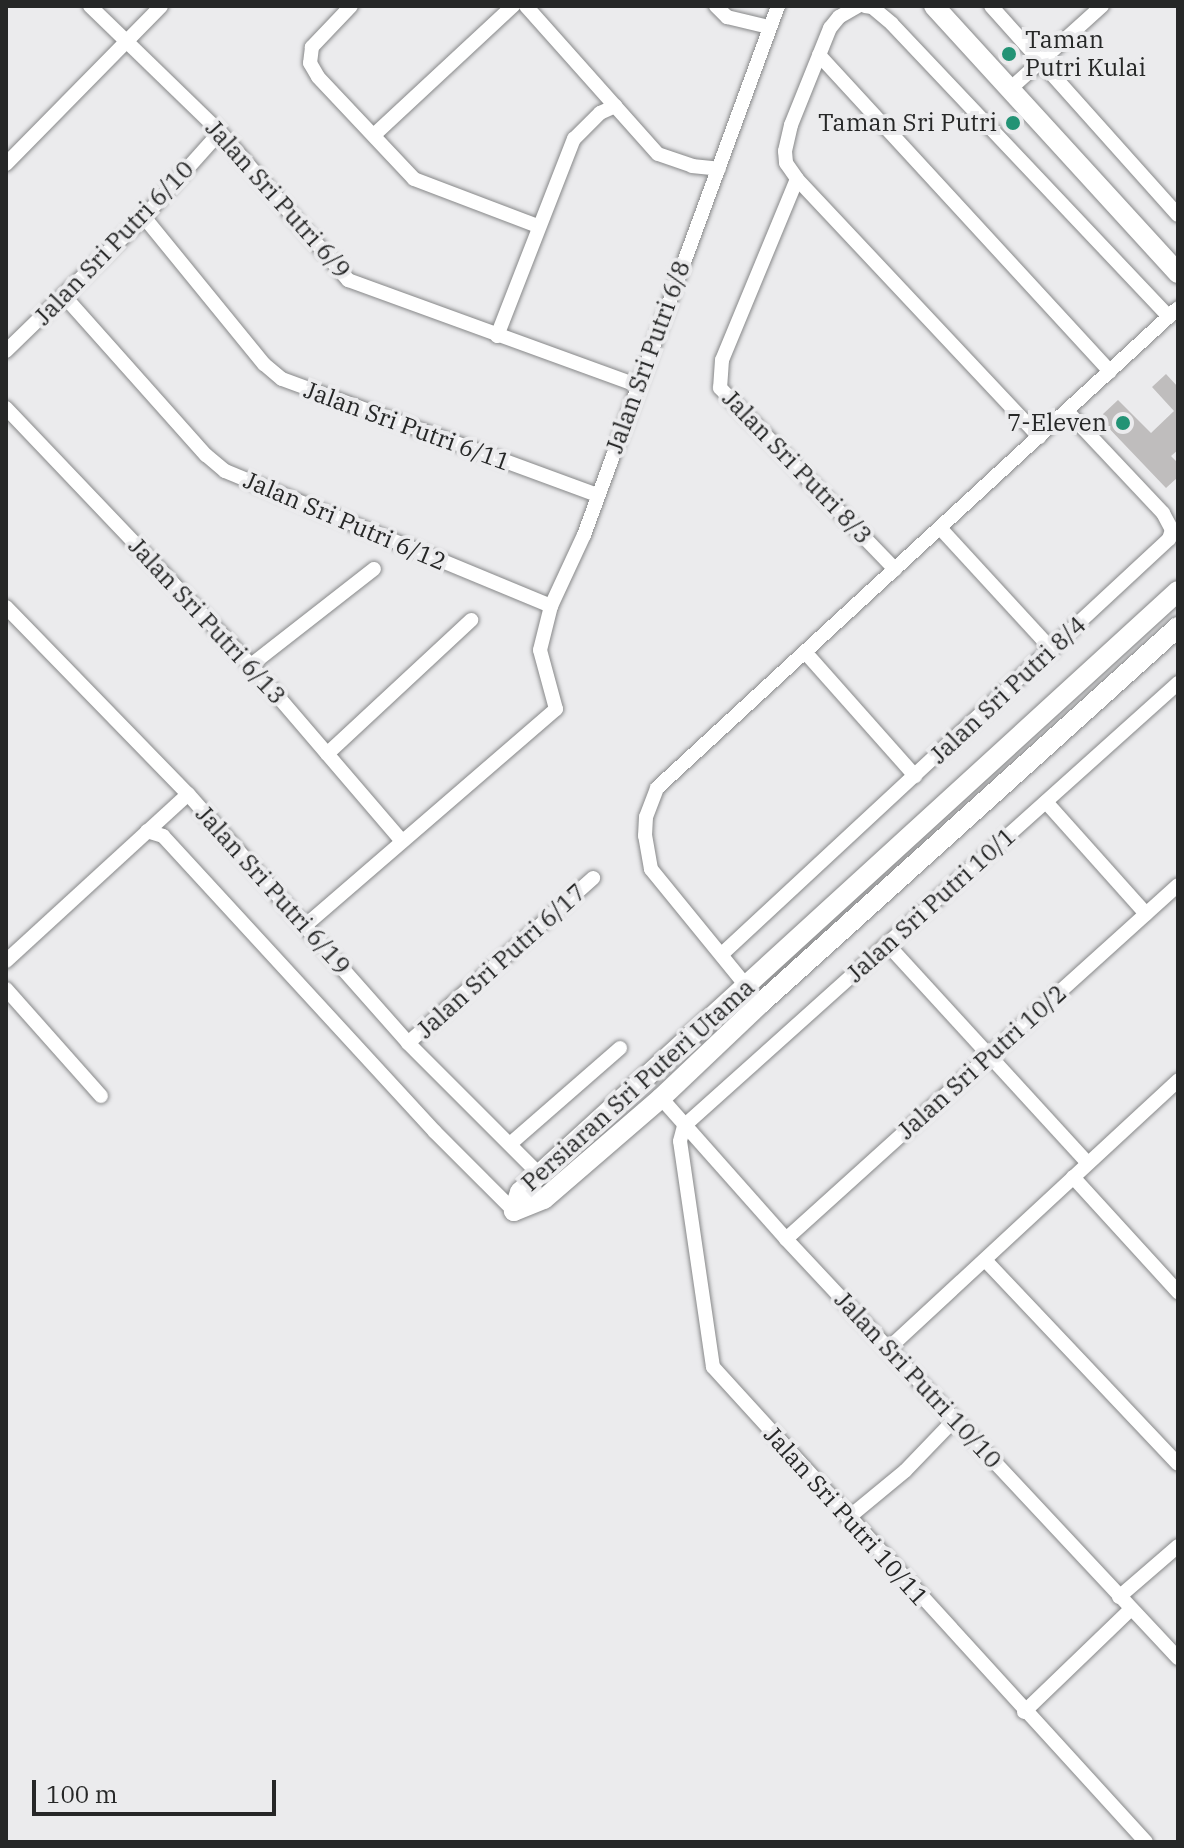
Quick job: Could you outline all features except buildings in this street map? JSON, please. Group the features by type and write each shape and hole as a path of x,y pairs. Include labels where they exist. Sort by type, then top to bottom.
{"street":[{"name":"Jalan Sri Putri 6/9","path":"90,6 220,132 348,280 637,385"},
{"path":"6,164 161,6"},
{"path":"351,6 312,47 310,63 318,77 414,179 538,226"},
{"path":"374,135 513,6"},
{"path":"526,6 658,154 692,166 719,169"},
{"path":"716,6 727,17 769,27"},
{"name":"Jalan Sri Putri 6/8","path":"401,840 556,709 540,650 551,606 598,495 778,6"},
{"path":"858,6 839,17 819,55 785,151 786,163 797,179 1039,437"},
{"path":"760,1004 651,869 645,836 650,800 657,788 1173,313 892,24 872,7 865,6"},
{"path":"934,6 1178,273"},
{"path":"991,6 1178,215"},
{"path":"1010,89 1099,7"},
{"path":"819,55 1110,371"},
{"path":"497,336 574,139 593,118 615,106"},
{"name":"Jalan Sri Putri 6/10","path":"6,351 144,217 220,132"},
{"name":"Jalan Sri Putri 8/3","path":"797,179 722,360 720,388 895,569"},
{"name":"Jalan Sri Putri 6/11","path":"144,217 264,364 282,379 598,495"},
{"name":"Jalan Sri Putri 6/12","path":"65,297 206,455 225,471 551,606"},
{"name":"Jalan Sri Putri 6/13","path":"6,408 251,665 401,840"},
{"name":"Jalan Sri Putri 8/4","path":"722,954 1163,546 1172,530 1163,513 1067,411"},
{"path":"940,528 1052,650"},
{"path":"251,665 374,569"},
{"name":"Persiaran Sri Puteri Utama","path":"1178,591 539,1174 515,1199 514,1211 544,1199 661,1098 760,1004 1178,627"},
{"name":"Jalan Sri Putri 6/19","path":"6,607 188,794 307,924 408,1043 539,1174"},
{"path":"327,754 471,620"},
{"path":"805,652 915,776"},
{"name":"Jalan Sri Putri 10/1","path":"684,1126 1178,683"},
{"path":"6,961 188,794"},
{"path":"1046,802 1146,914"},
{"path":"147,831 163,836 435,1132 514,1211"},
{"path":"307,924 401,840"},
{"name":"Jalan Sri Putri 6/17","path":"408,1043 593,878"},
{"name":"Jalan Sri Putri 10/2","path":"786,1239 1178,885"},
{"path":"887,944 1088,1163"},
{"path":"6,989 101,1096"},
{"path":"510,1144 620,1048"},
{"path":"889,1348 1178,1080"},
{"name":"Jalan Sri Putri 10/10","path":"661,1098 786,1239 1178,1658"},
{"name":"Jalan Sri Putri 10/11","path":"684,1126 680,1141 713,1367 1024,1712 1146,1842"},
{"path":"1073,1177 1178,1290"},
{"path":"986,1261 1178,1464"},
{"path":"848,1518 905,1471 955,1419"},
{"path":"1119,1597 1178,1546"},
{"path":"1024,1712 1130,1610"}],"place":[{"name":"Taman Putri Kulai","path":"1009,54"},
{"name":"Taman Sri Putri","path":"1013,123"},
{"name":"7-Eleven","path":"1123,423"}]}
